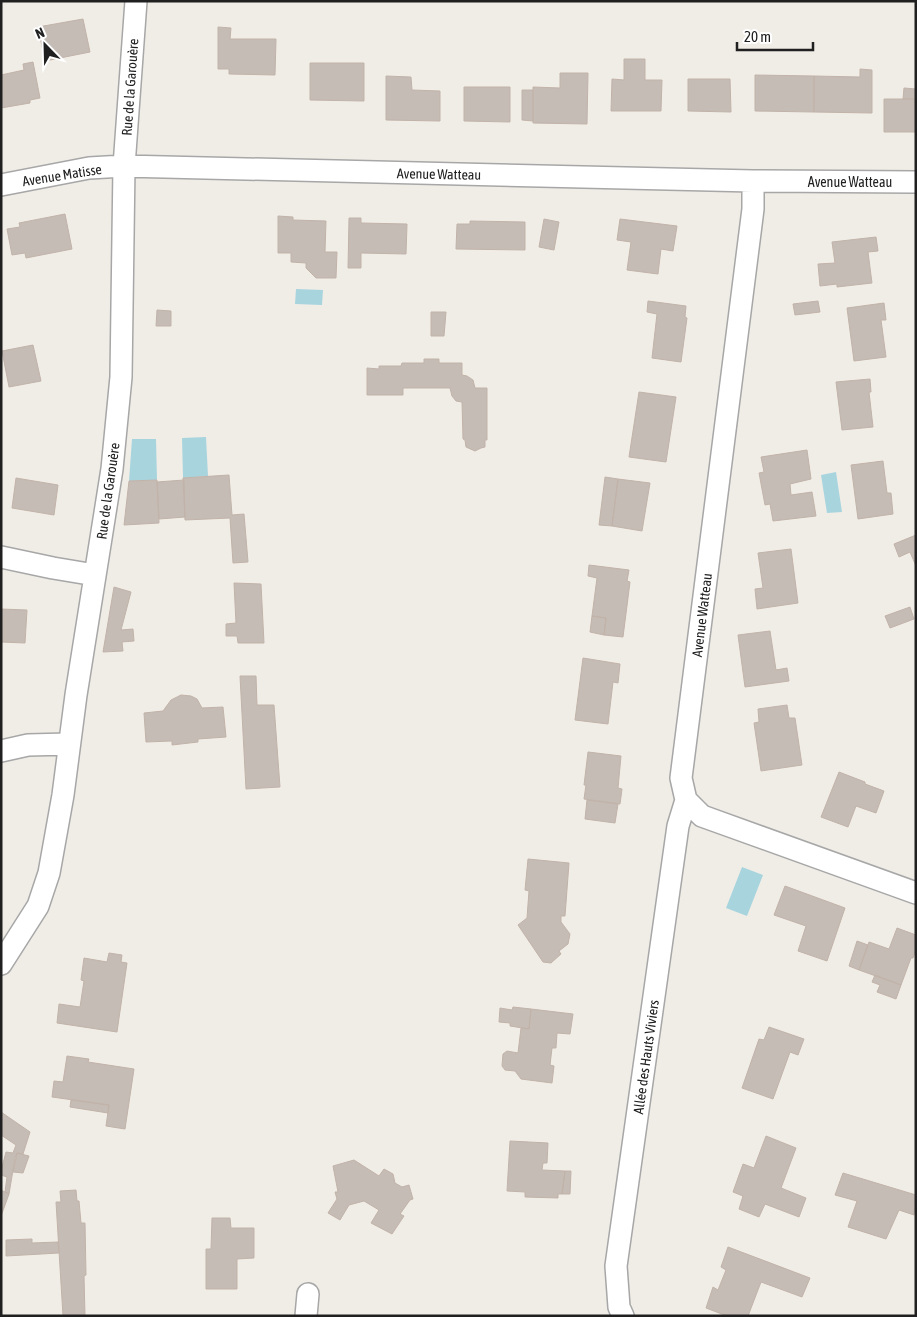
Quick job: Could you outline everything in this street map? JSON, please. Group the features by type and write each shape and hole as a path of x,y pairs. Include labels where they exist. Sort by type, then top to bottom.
{"street":[{"name":"Rue de la Garouère","path":"1,964 38,906 50,873 63,795 68,744 112,470 121,376 124,166 136,1"},
{"name":"Avenue Watteau","path":"124,166 753,181 916,182"},
{"name":"Avenue Matisse","path":"1,185 89,168 124,166"},
{"name":"Avenue Watteau","path":"686,800 681,778 753,209 753,181"},
{"path":"1,556 95,575"},
{"path":"1,751 28,745 68,744"},
{"path":"686,800 702,816 916,893"},
{"name":"Allée des Hauts Viviers","path":"623,1316 619,1307 616,1266 678,826 686,800"},
{"path":"306,1316 308,1294"}],"water":[{"path":"296,289 323,290 322,305 295,304"},
{"path":"206,437 208,476 183,478 182,438"},
{"path":"132,439 156,439 157,480 129,481"},
{"path":"836,472 842,512 827,513 821,475"},
{"path":"742,867 763,875 747,916 726,908"}],"building":[{"path":"83,19 90,52 45,61 38,27"},
{"path":"218,27 231,28 230,39 276,39 275,75 229,74 229,69 218,69"},
{"path":"624,59 645,59 645,80 662,80 661,111 611,111 612,79 624,80"},
{"path":"33,62 40,98 30,100 30,103 1,108 1,75 24,70 23,64"},
{"path":"310,63 364,63 364,101 310,100"},
{"path":"860,69 872,70 872,113 814,112 814,76 860,77"},
{"path":"560,73 588,73 587,124 533,123 533,87 560,88"},
{"path":"755,75 814,76 814,112 755,111"},
{"path":"386,76 411,77 412,90 440,91 440,121 386,120"},
{"path":"688,79 730,79 731,112 688,111"},
{"path":"464,87 510,87 510,122 464,121"},
{"path":"904,88 916,89 916,99 903,99"},
{"path":"522,90 533,90 533,121 522,120"},
{"path":"884,99 916,99 916,132 884,132"},
{"path":"65,214 72,249 26,258 25,253 12,255 7,229 20,227 19,223"},
{"path":"278,216 293,217 293,220 326,221 325,252 337,252 336,278 316,278 306,268 306,263 291,262 291,253 278,253"},
{"path":"349,218 361,218 361,223 407,224 406,254 361,253 361,268 348,268"},
{"path":"544,219 559,222 554,250 539,247"},
{"path":"620,219 677,226 673,251 661,249 658,274 627,270 631,242 617,240"},
{"path":"470,221 525,222 525,250 456,249 457,224 470,224"},
{"path":"876,237 878,251 868,252 872,283 837,287 837,284 820,286 818,264 835,263 832,242"},
{"path":"648,301 686,306 685,317 687,318 681,362 652,358 657,314 647,312"},
{"path":"818,301 820,312 795,315 793,304"},
{"path":"884,303 886,320 881,320 886,357 854,361 847,308"},
{"path":"157,310 171,311 171,326 156,326"},
{"path":"431,312 446,312 444,336 431,336"},
{"path":"33,345 41,381 9,387 2,351"},
{"path":"424,359 439,359 439,363 462,363 462,375 473,380 475,388 487,388 487,440 485,440 485,447 475,451 466,447 465,440 463,439 462,402 456,401 452,396 450,388 403,388 403,395 367,395 367,368 379,369 379,366 424,363"},
{"path":"870,379 871,392 869,392 873,427 842,430 836,382"},
{"path":"639,392 676,397 666,462 629,457"},
{"path":"807,450 811,479 790,484 791,495 812,492 816,516 773,521 770,504 765,505 759,473 764,472 761,457"},
{"path":"883,461 887,493 891,493 893,514 858,519 851,465"},
{"path":"229,475 232,515 244,514 248,562 233,563 230,518 185,520 183,478"},
{"path":"605,477 618,479 612,526 599,525"},
{"path":"16,478 58,485 54,515 12,508"},
{"path":"618,479 650,483 642,531 612,526"},
{"path":"157,480 159,523 124,525 129,481"},
{"path":"184,480 185,517 159,519 157,482"},
{"path":"916,535 916,566 910,552 899,557 894,544"},
{"path":"791,549 798,603 757,609 755,589 763,588 758,553"},
{"path":"589,565 629,570 627,581 630,582 623,637 604,635 606,618 592,616 597,578 588,576"},
{"path":"234,583 261,584 264,643 238,643 237,636 226,636 226,624 236,623"},
{"path":"114,587 131,592 121,630 133,629 134,641 122,642 123,651 103,652"},
{"path":"910,607 914,619 890,628 885,616"},
{"path":"1,609 27,610 25,643 1,642"},
{"path":"592,616 606,618 604,635 590,632"},
{"path":"770,631 776,670 787,668 789,681 745,687 738,635"},
{"path":"583,658 620,664 618,683 613,682 608,724 575,720"},
{"path":"240,676 256,676 257,705 274,705 280,787 246,789"},
{"path":"181,695 197,699 202,708 223,707 226,737 198,739 198,742 172,745 172,741 146,742 144,713 163,711 171,700"},
{"path":"787,705 789,718 795,718 802,765 761,771 754,723 759,722 758,709"},
{"path":"588,752 621,756 618,788 622,789 620,804 584,799"},
{"path":"839,772 884,791 876,813 856,806 848,827 821,817"},
{"path":"587,800 618,804 615,823 585,819"},
{"path":"528,859 569,863 565,916 561,916 561,922 570,934 568,944 559,951 561,954 551,963 543,962 518,925 527,918 529,891 525,890"},
{"path":"785,886 845,908 827,961 798,951 806,926 774,915"},
{"path":"897,928 916,935 916,950 901,985 859,970 869,942 889,949"},
{"path":"857,941 868,945 859,970 849,966"},
{"path":"109,953 122,955 121,962 127,963 117,1032 57,1023 59,1004 80,1007 84,981 81,980 84,958 107,962"},
{"path":"875,975 901,985 896,999 877,992 880,985 872,982"},
{"path":"513,1007 531,1009 529,1029 510,1026 510,1023 499,1022 500,1008 512,1010"},
{"path":"531,1009 573,1014 570,1034 557,1033 556,1048 552,1048 550,1065 554,1066 552,1083 521,1079 515,1071 505,1070 502,1066 503,1054 507,1051 518,1053 521,1028 529,1029"},
{"path":"769,1027 804,1039 798,1055 790,1052 773,1099 742,1088 759,1039 764,1040"},
{"path":"67,1056 89,1059 88,1062 134,1069 125,1129 106,1126 109,1105 52,1097 54,1081 63,1082"},
{"path":"71,1100 109,1105 108,1113 70,1107"},
{"path":"1,1112 30,1132 23,1154 17,1153 15,1158 9,1194 5,1192 7,1177 1,1175 1,1171 6,1152 13,1153 16,1145 1,1135"},
{"path":"766,1136 796,1148 781,1188 806,1198 799,1217 765,1204 759,1217 739,1209 743,1196 733,1192 743,1164 754,1168"},
{"path":"510,1141 548,1143 547,1163 543,1163 542,1170 565,1171 562,1194 558,1194 558,1198 525,1197 525,1192 507,1191"},
{"path":"17,1153 29,1156 23,1173 13,1172"},
{"path":"354,1160 379,1176 384,1169 393,1174 395,1183 402,1187 409,1185 413,1199 410,1200 400,1214 404,1216 392,1234 371,1223 379,1210 364,1201 349,1205 340,1220 328,1213 337,1199 335,1192 338,1192 333,1166"},
{"path":"565,1171 571,1171 570,1194 562,1194"},
{"path":"843,1173 916,1195 914,1215 899,1210 886,1239 848,1227 857,1201 835,1195"},
{"path":"1,1190 9,1194 1,1216"},
{"path":"76,1190 81,1223 85,1223 85,1316 63,1316 56,1202 61,1202 60,1191"},
{"path":"212,1218 230,1218 231,1228 254,1228 254,1258 237,1259 237,1289 206,1289 206,1249 211,1249"},
{"path":"32,1239 32,1243 58,1242 59,1253 6,1256 6,1240"},
{"path":"728,1247 810,1278 802,1297 761,1282 748,1316 727,1316 706,1308 713,1287 718,1290 726,1270 721,1267"}]}
